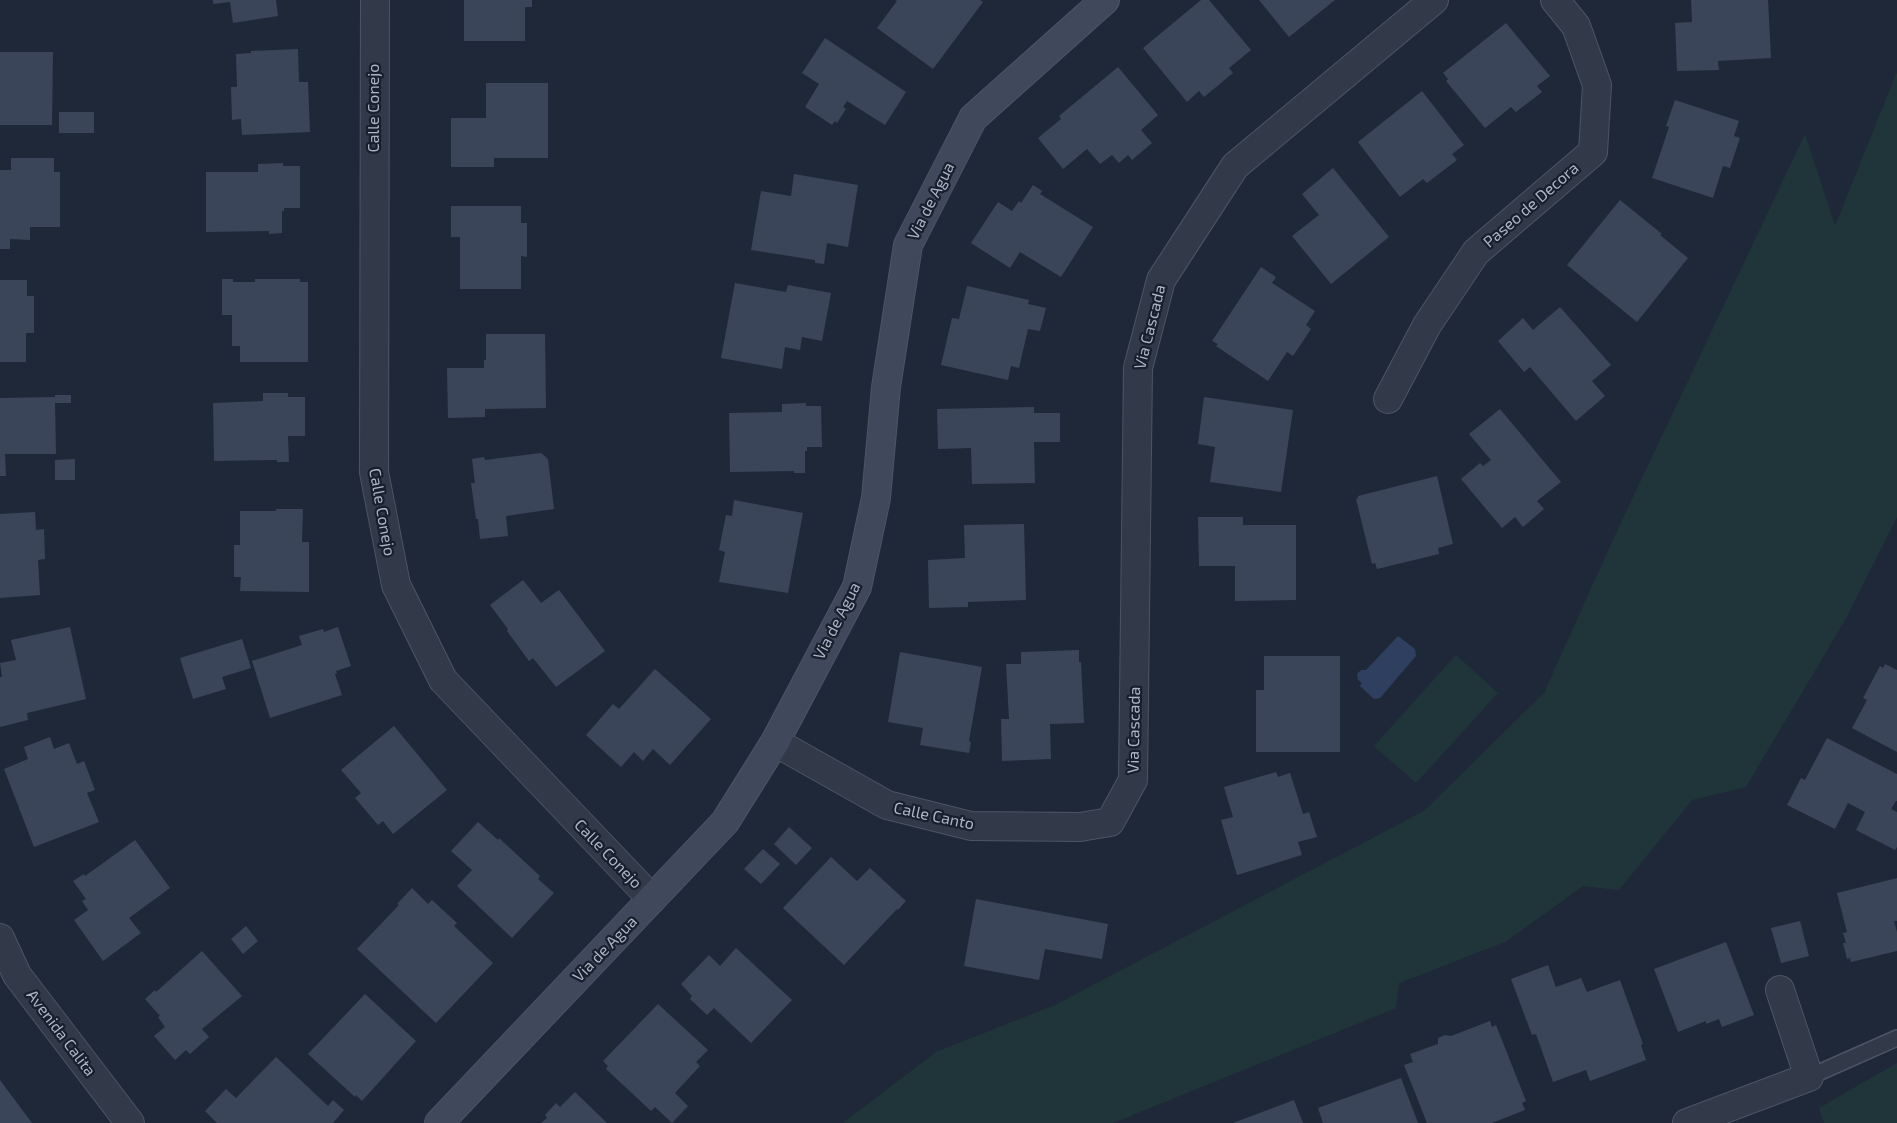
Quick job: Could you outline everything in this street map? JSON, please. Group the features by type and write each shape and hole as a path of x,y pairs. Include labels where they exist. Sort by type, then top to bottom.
{"street":[{"name":"Calle Conejo","path":"375,0 374,472 396,585 443,680 652,899"},
{"name":"Via de Agua","path":"440,1123 725,822 775,742 857,587 876,498 886,387 908,245 973,118 1105,0"},
{"name":"Via Cascada","path":"1110,822 1134,780 1138,368 1161,280 1235,166 1434,0"},
{"name":"Paseo de Decora","path":"1388,398 1427,325 1476,252 1592,152 1597,85 1576,26 1555,0"},
{"name":"Calle Canto","path":"775,742 886,805 971,826 1080,827 1110,822"},
{"name":"Avenida Calita","path":"0,938 9,982 130,1123"},
{"path":"1687,1123 1809,1077 1780,990"}],"lane":[{"path":"1809,1077 1897,1038"}],"green space":[{"path":"1897,72 1897,517 1845,620 1746,787 1692,800 1619,890 1583,886 1505,942 1399,983 1396,1008 1113,1123 843,1123 936,1052 1055,1005 1424,811 1544,693 1616,533 1805,134 1835,226"},
{"path":"1456,655 1498,693 1416,783 1374,746"},
{"path":"1897,1063 1897,1123 1824,1123 1819,1108"}],"water":[{"path":"1398,636 1415,649 1416,656 1380,698 1374,699 1360,686 1362,683 1358,680 1357,674 1361,670 1366,670"}],"building":[{"path":"213,0 276,0 278,16 233,23 230,2 213,4"},
{"path":"464,0 532,0 532,7 525,7 525,41 464,41"},
{"path":"895,0 980,0 983,2 933,69 877,28 897,1"},
{"path":"1201,0 1209,0 1251,50 1229,68 1233,73 1204,97 1199,91 1187,102 1143,48"},
{"path":"1259,0 1335,0 1289,37"},
{"path":"1691,0 1768,0 1771,58 1718,61 1719,70 1677,71 1675,23 1692,22"},
{"path":"1506,23 1550,76 1537,86 1542,92 1516,112 1511,107 1485,128 1446,81 1448,79 1443,73"},
{"path":"825,38 906,92 885,125 847,101 843,107 846,109 837,123 835,121 832,125 805,107 819,84 802,73"},
{"path":"298,49 299,82 308,82 310,132 242,135 241,119 232,120 231,87 237,87 236,54 251,53 251,51"},
{"path":"0,52 53,52 52,125 0,125"},
{"path":"1118,67 1158,115 1141,130 1152,143 1132,160 1128,155 1119,163 1112,155 1100,164 1087,149 1063,169 1038,138 1061,119 1059,116"},
{"path":"486,83 548,83 548,158 494,158 494,167 451,167 451,118 486,118"},
{"path":"1422,91 1464,145 1452,154 1457,160 1427,183 1423,179 1400,197 1358,142"},
{"path":"1675,100 1739,121 1734,136 1740,138 1730,168 1723,166 1713,198 1652,178 1669,127 1666,126"},
{"path":"59,112 94,112 94,133 59,133"},
{"path":"11,158 54,158 54,172 60,172 60,227 30,227 30,240 10,239 10,249 0,249 0,170 11,170"},
{"path":"283,163 283,166 300,166 300,208 284,208 284,211 282,211 282,233 269,234 269,231 206,232 206,172 258,172 258,164"},
{"path":"1333,168 1389,237 1331,284 1292,236 1319,215 1302,194"},
{"path":"794,174 858,185 848,247 827,243 824,264 815,263 815,260 751,250 761,191 791,196"},
{"path":"1033,185 1042,191 1040,194 1093,227 1061,277 1020,252 1010,268 971,243 998,202 1012,211 1019,201 1021,203"},
{"path":"1620,200 1688,258 1637,322 1567,265"},
{"path":"451,206 521,206 521,223 527,223 527,257 521,256 521,289 460,289 460,237 451,237"},
{"path":"1261,267 1276,277 1272,283 1315,311 1306,325 1311,329 1293,356 1287,352 1268,381 1216,346 1218,344 1212,341"},
{"path":"222,279 233,279 233,282 255,282 255,279 300,279 300,282 308,282 308,362 240,362 240,346 232,346 232,315 222,315"},
{"path":"0,280 27,280 27,296 34,296 34,333 26,333 26,362 0,362"},
{"path":"735,283 786,292 788,285 831,293 822,341 802,337 800,350 785,347 782,369 721,358"},
{"path":"967,286 1029,300 1028,304 1046,308 1040,331 1028,329 1019,368 1011,366 1008,380 941,365 952,318 959,319"},
{"path":"1560,307 1611,365 1592,381 1605,396 1576,421 1530,367 1524,372 1498,341 1523,318 1533,330"},
{"path":"486,334 545,334 546,408 485,409 485,417 448,418 447,368 484,368 484,360 486,360"},
{"path":"263,393 288,393 288,397 305,397 305,436 288,436 289,462 277,462 277,460 214,461 213,403 263,401"},
{"path":"55,395 71,395 71,403 55,403 56,454 5,454 6,476 0,476 0,398 55,397"},
{"path":"1204,397 1293,410 1281,492 1210,482 1215,447 1198,444"},
{"path":"806,403 806,406 821,406 822,447 807,447 807,451 805,451 805,473 794,473 794,471 730,472 729,413 782,412 782,404"},
{"path":"1034,407 1034,413 1060,413 1060,442 1034,442 1035,483 972,484 971,448 938,449 937,409"},
{"path":"1500,409 1561,482 1537,501 1544,509 1523,527 1515,517 1502,528 1461,479 1480,463 1483,466 1491,460 1469,434"},
{"path":"541,453 548,459 554,509 506,516 508,536 480,539 471,483 475,483 472,459 484,457 485,460"},
{"path":"75,459 75,480 55,480 55,460"},
{"path":"1437,476 1453,544 1438,548 1439,554 1377,569 1375,563 1372,564 1356,499 1358,496"},
{"path":"734,500 803,513 788,593 719,582 725,552 719,550 726,515 732,516"},
{"path":"276,509 303,509 302,542 309,542 309,592 240,591 241,577 234,577 234,545 240,545 240,511 276,511"},
{"path":"35,512 36,530 44,529 45,559 38,560 40,595 0,598 0,514"},
{"path":"1198,517 1243,517 1243,525 1296,525 1296,600 1235,601 1235,566 1199,566"},
{"path":"1024,524 1026,600 968,602 968,607 929,608 928,560 965,558 964,525"},
{"path":"523,580 541,603 559,590 605,651 556,687 533,658 529,661 490,605"},
{"path":"70,627 86,699 27,713 28,720 0,727 0,677 2,677 0,663 16,660 11,640"},
{"path":"338,627 351,666 336,671 337,673 335,674 342,695 270,718 252,661 302,645 299,636 323,629 324,632"},
{"path":"242,639 251,668 222,677 226,689 193,699 180,658"},
{"path":"1079,650 1084,723 1050,724 1051,759 1002,761 1001,719 1009,719 1006,664 1021,664 1021,652"},
{"path":"900,652 982,667 969,741 971,742 969,753 920,745 923,728 888,722"},
{"path":"1264,656 1340,656 1340,752 1256,752 1256,690 1264,690"},
{"path":"1885,664 1897,670 1897,752 1852,728 1867,700 1863,698 1880,666 1883,668"},
{"path":"655,669 711,719 670,765 653,749 643,761 634,752 621,767 586,735 613,704 619,709"},
{"path":"394,726 447,790 393,834 383,821 378,825 355,798 361,793 341,770"},
{"path":"50,737 54,749 69,743 77,764 84,761 95,790 87,793 99,822 34,847 4,769 28,759 24,747"},
{"path":"1827,738 1897,774 1897,801 1891,809 1897,812 1897,847 1895,850 1856,830 1865,812 1848,803 1835,829 1787,805 1801,778 1805,780"},
{"path":"1276,772 1278,777 1290,773 1303,814 1309,812 1317,837 1298,842 1302,855 1237,875 1221,820 1233,817 1224,787"},
{"path":"478,822 498,840 499,838 540,876 538,879 554,893 512,938 457,886 472,870 451,851"},
{"path":"789,827 812,848 796,865 774,844"},
{"path":"135,840 170,888 129,918 141,933 103,961 74,920 88,910 82,901 86,899 73,881 84,874 85,876"},
{"path":"763,849 780,864 761,884 744,869"},
{"path":"831,857 857,881 870,868 906,901 844,965 783,908"},
{"path":"1897,878 1897,921 1894,921 1897,932 1897,951 1851,962 1850,958 1847,959 1843,943 1846,943 1843,933 1847,932 1837,893"},
{"path":"412,888 428,904 432,900 457,923 454,926 493,963 436,1023 357,949 399,905 397,904"},
{"path":"976,899 1108,924 1102,959 1045,949 1039,980 964,966"},
{"path":"1800,921 1809,956 1781,963 1771,928"},
{"path":"246,926 258,941 243,954 231,939"},
{"path":"1726,942 1754,1015 1722,1027 1719,1019 1706,1024 1706,1021 1678,1032 1654,969"},
{"path":"736,948 792,1000 751,1043 714,1008 707,1015 690,999 692,996 681,984 709,955 720,966"},
{"path":"202,951 242,996 202,1029 209,1037 190,1054 186,1050 175,1060 154,1036 165,1027 158,1017 160,1016 145,999 155,990 156,992"},
{"path":"1548,965 1556,987 1581,978 1587,992 1620,980 1643,1044 1641,1045 1646,1060 1590,1081 1586,1070 1553,1082 1536,1034 1532,1035 1511,979"},
{"path":"365,994 416,1041 362,1101 356,1095 355,1097 308,1054"},
{"path":"658,1004 708,1050 696,1062 700,1066 675,1093 688,1106 672,1123 655,1107 651,1111 606,1069 608,1066 603,1061"},
{"path":"1490,1021 1492,1027 1496,1025 1526,1101 1522,1103 1525,1110 1492,1123 1427,1123 1404,1065 1413,1062 1410,1054 1438,1044 1438,1038 1445,1035 1451,1036"},
{"path":"276,1057 328,1106 333,1100 344,1110 333,1123 217,1123 205,1111 226,1089 236,1098"},
{"path":"1401,1078 1418,1123 1323,1123 1318,1108"},
{"path":"0,1080 32,1123 0,1123"},
{"path":"575,1092 607,1123 541,1123 547,1118 545,1115 556,1103 560,1107"},
{"path":"1294,1100 1303,1123 1233,1123"}]}
